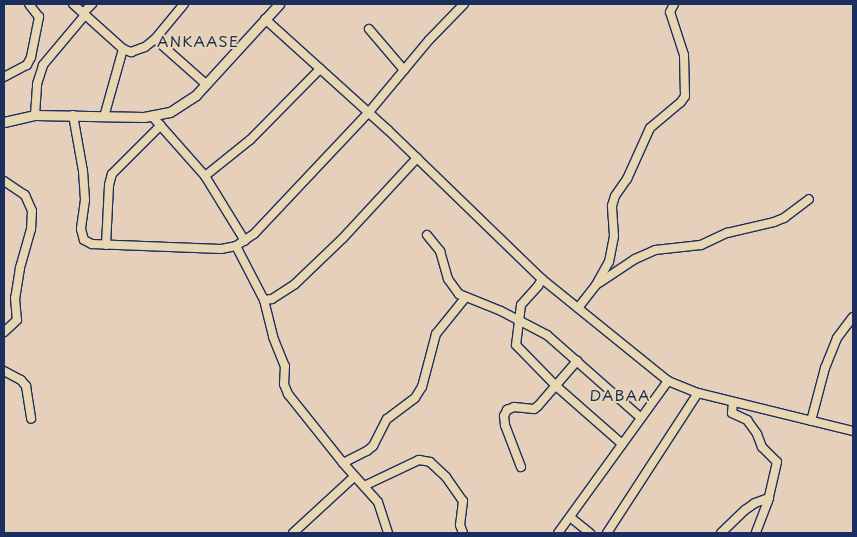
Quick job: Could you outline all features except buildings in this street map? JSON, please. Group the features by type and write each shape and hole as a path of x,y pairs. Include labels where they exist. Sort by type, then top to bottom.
{"street":[{"path":"4,77 27,65 31,57 39,17 29,4"},
{"path":"73,4 123,49 131,52 138,51 154,38 184,4"},
{"path":"35,115 37,84 43,65 92,4"},
{"path":"4,122 35,115 152,116 170,112 186,103 207,85 279,4"},
{"path":"73,115 81,151 85,187 81,234 88,243 221,249 236,246 254,234 369,112 428,40 464,4"},
{"path":"578,308 596,285 608,262 614,236 612,206 614,196 627,178 650,128 681,102 685,96 684,55 670,12 674,4"},
{"path":"265,19 369,112 542,279 668,381 698,393 853,431"},
{"path":"369,29 404,70"},
{"path":"154,38 207,85"},
{"path":"104,117 123,49"},
{"path":"205,176 250,140 320,69"},
{"path":"152,116 205,176 245,240"},
{"path":"106,244 109,186 112,174 161,125"},
{"path":"264,300 272,299 295,284 343,238 417,158"},
{"path":"4,182 25,195 32,211 31,230 20,268 15,298 17,320 4,332"},
{"path":"596,285 635,258 668,248 701,245 727,233 774,222 784,218 809,199"},
{"path":"426,235 440,251 452,286 465,298 519,320 547,335 578,360 641,418"},
{"path":"236,246 264,300 273,337 285,366 284,384 288,394 342,463 378,502 388,533"},
{"path":"542,279 522,305 516,345 556,386 622,444"},
{"path":"342,463 373,446 387,419 415,398 422,387 436,334 465,298"},
{"path":"812,421 825,368 837,338 853,317"},
{"path":"521,467 505,425 504,416 508,410 514,407 534,409 578,360"},
{"path":"4,371 21,380 26,386 31,419"},
{"path":"558,533 668,381"},
{"path":"607,533 698,393"},
{"path":"734,402 732,413 747,420 757,434 762,447 777,462 769,498 756,533"},
{"path":"364,486 419,460 430,462 446,477 463,501 460,525 463,533"},
{"path":"293,533 354,477"},
{"path":"721,533 745,510 755,503 769,498"},
{"path":"570,517 590,533"}],"district":[{"name":"ANKAASE","path":"198,41"},
{"name":"DABAA","path":"620,395"}]}
